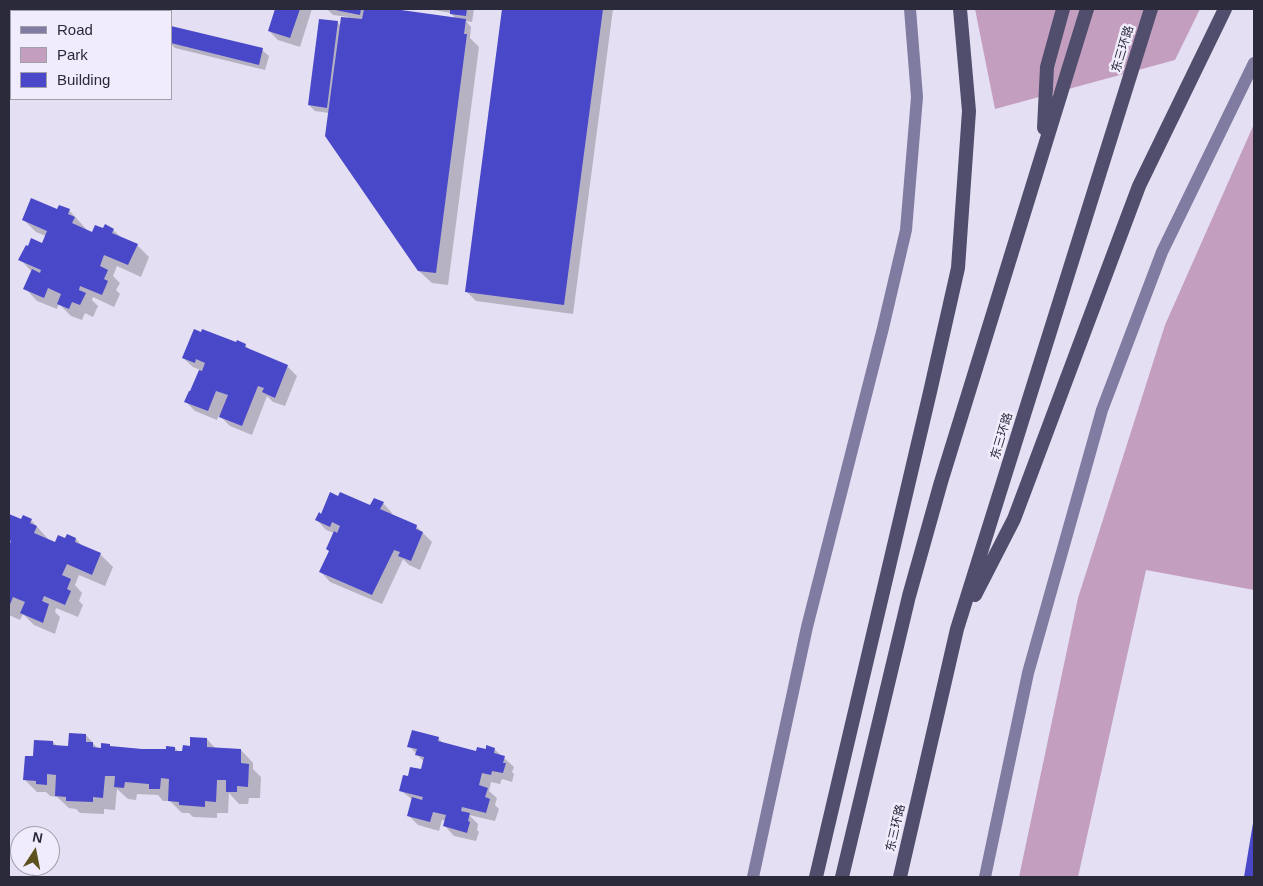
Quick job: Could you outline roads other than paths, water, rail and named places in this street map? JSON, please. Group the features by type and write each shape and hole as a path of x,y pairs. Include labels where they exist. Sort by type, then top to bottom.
{"highway":[{"path":"816,877 926,412 958,268 969,111 960,9"},
{"path":"1042,150 1048,67 1063,9"},
{"path":"842,877 909,596 941,482 1086,9"},
{"name":"东三环路","path":"900,877 957,629 1151,9"},
{"path":"957,629 1014,518 1139,186 1225,9"}],"main road":[{"path":"753,877 807,627 881,337 906,230 916,97 910,9"},
{"path":"984,877 1028,673 1102,410 1162,252 1254,64"}]}
